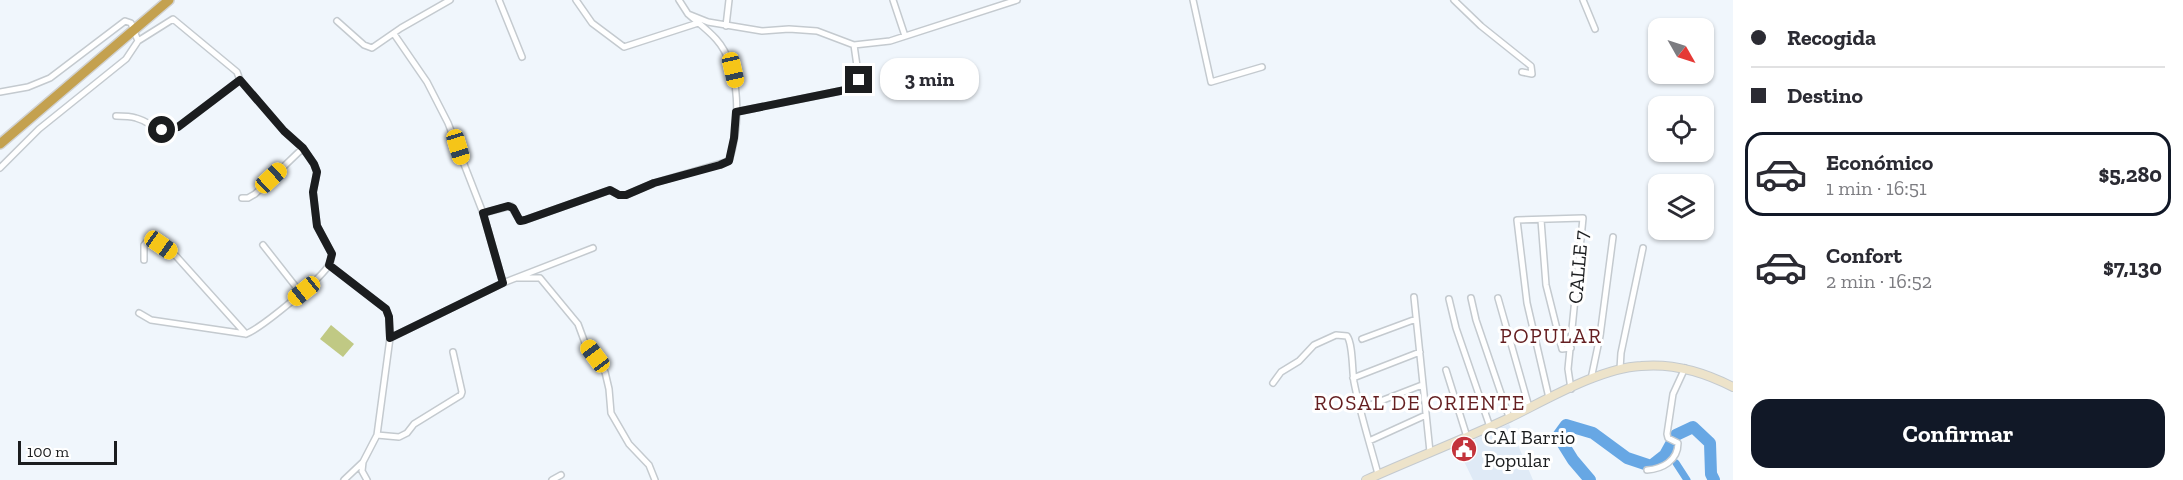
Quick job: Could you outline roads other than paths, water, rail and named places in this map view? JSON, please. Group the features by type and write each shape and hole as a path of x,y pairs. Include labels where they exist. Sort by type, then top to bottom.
{"highway":[{"path":"0,144 169,0"}],"main road":[{"path":"1366,480 1490,427 1591,379 1620,369 1639,366 1685,368 1733,387"}],"street":[{"path":"337,21 364,45 372,48 450,0"},
{"path":"499,0 522,57"},
{"path":"576,0 592,23 624,47 698,23"},
{"path":"483,213 508,206 513,208 520,221 525,220 610,190 619,195 626,195 654,183 729,161 736,112 737,89 733,70 717,40 688,14 679,0"},
{"path":"726,26 729,0"},
{"path":"893,0 905,36"},
{"path":"688,14 726,26 762,31 789,29 817,31 854,45 890,41 1017,0"},
{"path":"1193,0 1211,82 1262,67"},
{"path":"1454,0 1480,26 1531,66 1532,74 1522,72"},
{"path":"1583,0 1595,29"},
{"path":"0,168 39,129 126,59 138,41 173,19 231,66 240,80 284,131 303,148 314,164 317,172 313,192 317,226 332,254 329,265 304,291 256,330 246,334 151,320 139,313"},
{"path":"0,92 28,87 50,78 125,21 131,23 138,41"},
{"path":"394,34 438,100 483,213 503,283"},
{"path":"736,112 850,89 859,80 854,45"},
{"path":"116,116 139,118 152,128 170,130 178,127 240,80"},
{"path":"242,198 255,194 303,148"},
{"name":"CALLE 7","path":"1541,220 1583,218 1568,369 1571,388"},
{"path":"1549,398 1527,303 1517,220 1541,220 1546,285 1554,323 1562,349 1571,348"},
{"path":"1591,379 1600,336 1613,237"},
{"path":"144,260 144,245 149,239 176,256 246,334"},
{"path":"263,245 296,287 304,291"},
{"path":"390,338 503,283 593,248"},
{"path":"1620,369 1643,248"},
{"path":"329,265 386,309 389,317 390,338 377,435 363,462 344,480"},
{"path":"517,278 540,278 578,324 585,343 605,372 611,413 629,444 649,465 656,480"},
{"path":"1414,297 1430,452"},
{"path":"1471,298 1476,320 1509,417"},
{"path":"1498,298 1529,407"},
{"path":"1449,299 1456,328 1490,427"},
{"path":"1362,339 1416,319"},
{"path":"1274,383 1281,372 1299,361 1314,345 1325,338 1341,334 1347,336 1351,343 1353,378 1378,474"},
{"path":"377,435 399,437 414,424 460,395 462,392 453,352"},
{"path":"1353,378 1420,352"},
{"path":"1647,470 1660,469 1673,459 1678,448 1678,444 1668,438 1667,434 1672,394 1685,368"},
{"path":"1446,370 1467,437"},
{"path":"1360,409 1422,385"},
{"path":"1369,441 1426,415"},
{"path":"363,462 362,471 367,480"},
{"path":"552,480 561,475"}],"waterway":[{"path":"1590,480 1573,460 1558,436 1566,425 1593,433 1627,458 1651,466 1665,455 1676,435 1693,427 1710,443 1711,474 1714,480"},
{"path":"1676,463 1687,480"}],"place":[{"name":"CAI Barrio Popular","path":"1464,449"}],"district":[{"name":"POPULAR","path":"1551,335"},
{"name":"ROSAL DE ORIENTE","path":"1420,402"}]}
